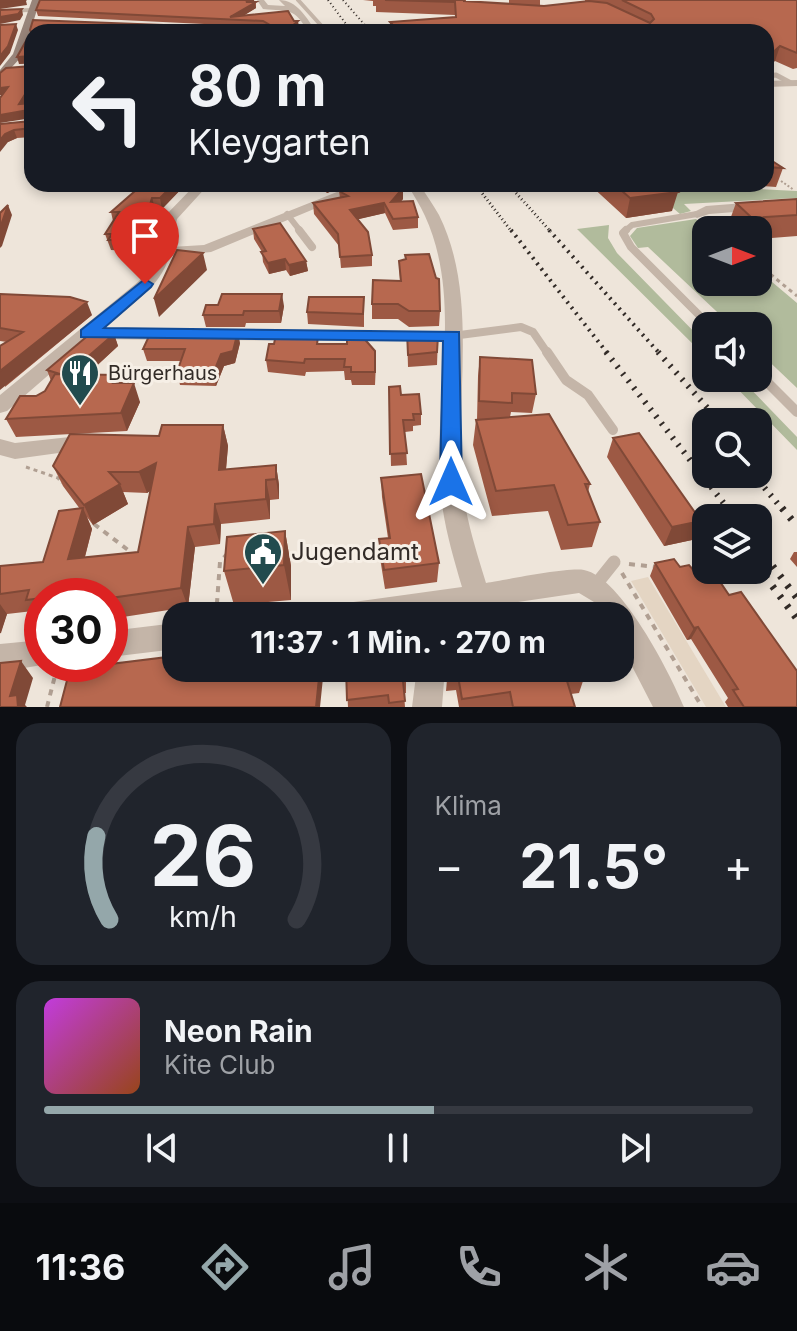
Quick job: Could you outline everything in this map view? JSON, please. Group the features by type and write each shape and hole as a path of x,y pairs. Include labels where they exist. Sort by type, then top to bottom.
{"main road":[{"path":"24,24 36,0"},
{"path":"4,73 24,46"}],"street":[{"path":"260,0 266,7 287,5 302,15 307,24"},
{"path":"0,11 30,10"},
{"path":"24,24 40,20"},
{"path":"4,73 24,69"},
{"path":"774,84 794,83"},
{"path":"0,406 145,284 159,266 170,218 195,192"},
{"path":"163,252 206,249 346,192"},
{"path":"419,192 430,205 444,243 452,336 451,482 460,540 477,596"},
{"path":"697,214 706,210 797,203"},
{"path":"88,334 452,336"},
{"path":"0,447 15,451 104,443"},
{"path":"458,602 477,596 582,581 594,587 607,602"},
{"path":"128,642 162,638"},
{"path":"634,643 669,707"},
{"path":"0,658 24,655"},
{"path":"427,707 430,682"}],"lane":[{"path":"287,5 299,2 320,24"},
{"path":"774,75 794,83"},
{"path":"287,214 312,247"},
{"path":"696,312 623,236 625,229 632,225 697,214"},
{"path":"452,336 521,327 533,332 566,380 588,395 613,430"},
{"path":"772,387 797,412"},
{"path":"594,587 614,562"}],"path":[{"path":"781,181 797,191"},
{"path":"772,275 797,296"},
{"path":"23,466 58,478 66,488"},
{"path":"92,521 100,532 134,554"},
{"path":"217,602 220,562 230,551"},
{"path":"614,562 666,568"},
{"path":"679,569 692,568"},
{"path":"47,707 53,682"}],"green space":[{"path":"797,191 797,198 684,204 691,211 680,214 660,197 661,192"},
{"path":"692,220 692,288 648,247 638,248 630,236 637,228"},
{"path":"609,225 608,238 617,253 692,330 692,343 577,229"},
{"path":"772,282 797,303 797,388 772,364 772,312 717,312 700,296 772,296"},
{"path":"741,392 754,392 769,408 756,408"},
{"path":"772,411 797,437 797,450 772,424"}],"shaded area":[{"path":"648,577 726,707 706,707 631,581"}],"building":[{"path":"40,0 250,0 246,2 256,2 230,17 288,11 294,21 298,21 294,24 268,24 263,21 36,10"},
{"path":"385,0 464,0 544,6 589,1 607,3 650,23 654,19 651,14 622,0 797,0 797,53 780,46 774,51 774,24 390,22 456,17 455,2"},
{"path":"22,9 18,14 0,17 0,10"},
{"path":"33,20 137,24 32,24"},
{"path":"16,24 8,46 0,56 0,25"},
{"path":"24,44 24,57 17,57"},
{"path":"24,67 24,96 19,104 24,104 24,111 0,115 0,98 8,87 0,88 0,73 6,68"},
{"path":"24,122 24,129 5,134 0,140 0,124"},
{"path":"134,192 166,192 160,198 152,198 147,214 131,240 108,240 112,234 105,234 119,212 111,212"},
{"path":"341,192 400,192 391,202 413,201 418,217 393,219 384,203 350,210 368,232 372,255 340,257 338,234 313,203 348,196"},
{"path":"623,192 678,192 630,198"},
{"path":"797,199 797,215 750,216 736,203"},
{"path":"8,205 0,228 0,213"},
{"path":"280,223 306,261 289,265 285,259 268,263 261,252 266,251 253,229"},
{"path":"177,250 203,253 154,299"},
{"path":"429,254 436,278 439,279 440,311 409,311 398,304 372,304 373,280 401,281 399,261 406,259 405,255"},
{"path":"0,294 70,297 87,302 0,371 0,346 23,332 0,328"},
{"path":"222,294 282,294 279,311 203,315 206,305 218,305"},
{"path":"309,297 364,297 363,314 307,312"},
{"path":"238,331 233,351 221,354 213,374 177,372 185,349 143,349 150,334"},
{"path":"407,332 433,332 438,336 437,352 408,355"},
{"path":"91,333 114,334 68,374 47,370"},
{"path":"361,335 375,351 375,372 351,372 351,367 344,367 345,359 305,359 304,363 266,360 269,344 274,344 275,339 318,337 317,344 347,344 347,340"},
{"path":"480,357 532,360 536,394 512,393 512,403 479,401"},
{"path":"55,374 117,375 113,383 134,383 121,413 6,419 20,396 36,396 45,391"},
{"path":"400,386 401,395 419,394 421,414 413,414 414,420 403,420 407,453 390,454 389,387"},
{"path":"549,414 590,484 585,484 600,522 568,525 554,485 496,491 476,420"},
{"path":"162,425 223,425 219,470 276,465 276,479 266,480 266,499 215,504 214,524 188,527 181,588 128,595 128,578 24,578 24,591 0,594 0,566 43,562 59,511 83,508 68,559 138,552 156,463 139,472 109,472 120,484 84,505 53,466 70,434 159,436"},
{"path":"639,433 692,508 692,523 672,527 613,438"},
{"path":"421,474 439,563 384,570 379,539 390,538 381,478"},
{"path":"285,531 284,565 224,571 227,537"},
{"path":"674,559 680,567 689,565 692,569 692,584 722,584 729,595 741,592 797,671 797,707 744,707 733,690 738,689 698,627 694,628 655,563"},
{"path":"162,658 162,682 319,682 316,707 60,707 67,682 128,682 128,662"},
{"path":"21,661 10,696 17,695 18,707 0,707 0,663"},
{"path":"346,682 403,682 405,701 389,703 388,695 347,700"},
{"path":"459,682 567,682 575,707 513,707 510,692 462,699"}],"railway":[{"path":"328,0 346,24"},
{"path":"343,0 364,24"},
{"path":"481,192 512,232"},
{"path":"515,192 551,232"},
{"path":"511,230 608,354"},
{"path":"549,230 660,354"},
{"path":"606,352 724,504"},
{"path":"658,352 708,408"},
{"path":"765,488 783,510"},
{"path":"782,508 797,526"},
{"path":"772,565 797,598"},
{"path":"771,584 797,619"}],"place":[{"name":"Bürgerhaus","path":"80,407"},
{"name":"Jugendamt","path":"263,586"}],"route":[{"path":"145,284 88,334 452,336 451,482"}]}
